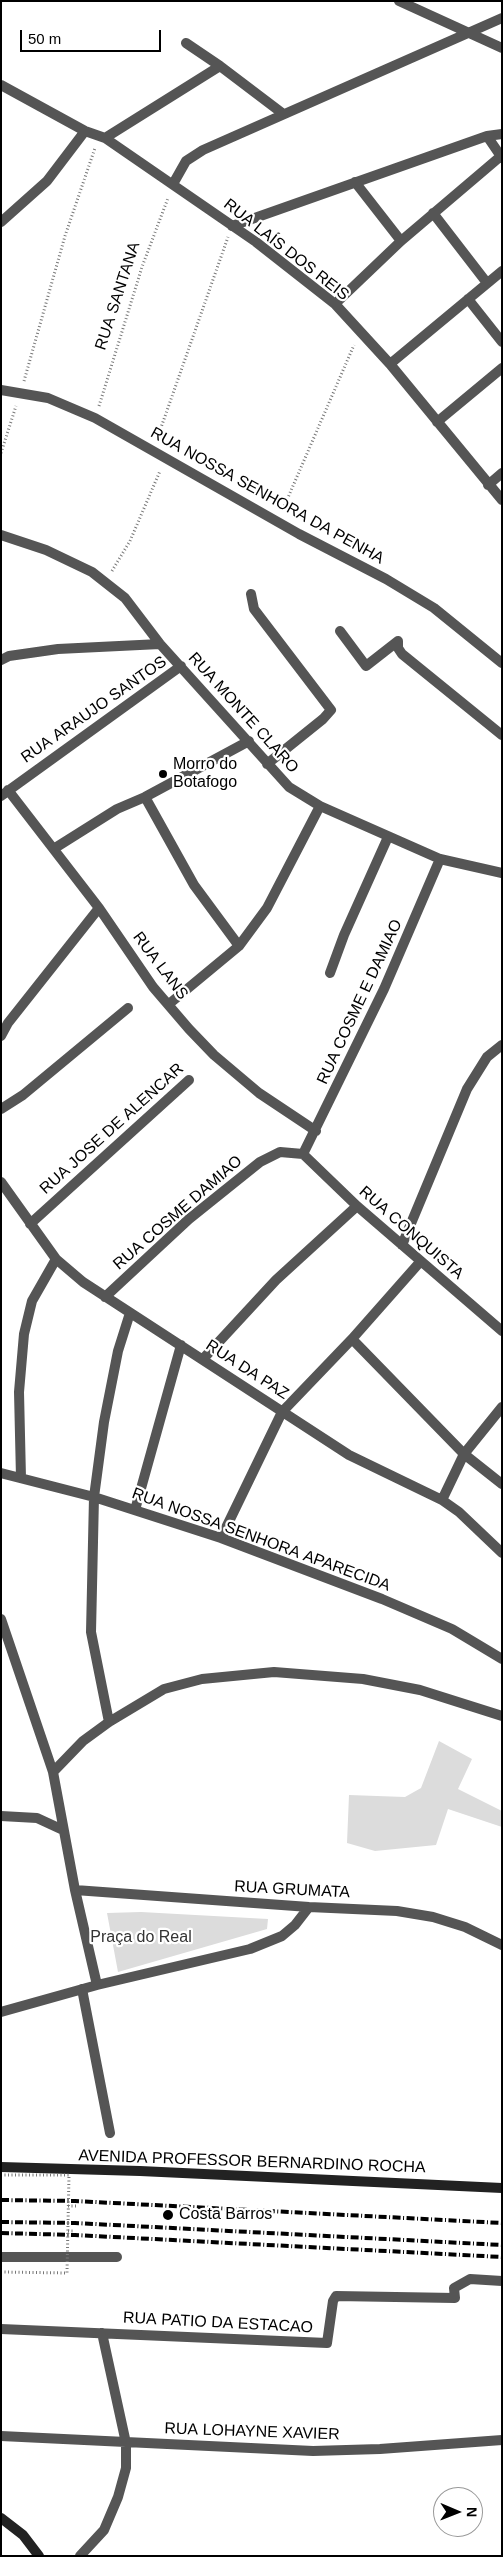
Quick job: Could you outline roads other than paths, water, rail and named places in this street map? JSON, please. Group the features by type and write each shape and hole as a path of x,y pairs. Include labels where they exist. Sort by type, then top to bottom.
{"main road":[{"name":"AVENIDA PROFESSOR BERNARDINO ROCHA","path":"1,2167 150,2171 502,2188"},
{"path":"1,2518 23,2535 38,2556"}],"street":[{"path":"399,1 502,48"},
{"path":"173,184 186,162 202,150 502,18"},
{"path":"186,43 220,66 282,114"},
{"path":"102,137 220,66"},
{"name":"RUA LAÍS DOS REIS","path":"1,85 85,131 102,137 232,226 335,304 390,364 502,500"},
{"path":"1,222 47,181 85,131"},
{"path":"232,226 487,136 502,134"},
{"path":"335,304 401,241 501,157 487,136"},
{"path":"355,182 401,241"},
{"path":"433,213 487,283"},
{"path":"390,364 502,271"},
{"path":"468,299 502,342"},
{"path":"437,422 502,368"},
{"name":"RUA NOSSA SENHORA DA PENHA","path":"1,390 48,398 95,418 153,452 386,579 434,608 502,663"},
{"path":"488,485 502,473"},
{"name":"RUA MONTE CLARO","path":"1,535 46,550 92,572 125,598 160,644 289,787 320,806 440,859 502,873"},
{"path":"251,594 254,609 330,710 323,719 267,764"},
{"path":"340,631 366,666 398,640 398,648 402,654 502,735"},
{"path":"1,660 9,656 58,649 160,644"},
{"name":"RUA ARAUJO SANTOS","path":"4,793 181,666"},
{"path":"55,848 117,809 145,797 249,741"},
{"name":"RUA LANS","path":"4,793 55,848 100,908 153,987 214,1055 259,1093 316,1131"},
{"path":"145,797 194,885 239,946"},
{"path":"169,1004 239,946 267,908 320,806"},
{"path":"330,973 344,935 388,837"},
{"name":"RUA COSME E DAMIAO","path":"303,1154 316,1131 384,989 440,859"},
{"path":"1,1036 8,1023 100,908"},
{"path":"1,1110 38,1083 128,1008"},
{"path":"402,1245 467,1089 487,1057 502,1045"},
{"name":"RUA JOSE DE ALENCAR","path":"30,1224 189,1080"},
{"name":"RUA COSME DAMIAO","path":"105,1297 190,1219 260,1162 280,1152 303,1154"},
{"name":"RUA CONQUISTA","path":"303,1154 357,1206 502,1331"},
{"name":"RUA DA PAZ","path":"1,1182 56,1259 105,1297 349,1455 442,1500 472,1523 502,1552"},
{"path":"203,1359 276,1280 357,1206"},
{"path":"21,1478 19,1392 24,1334 32,1301 56,1259"},
{"path":"221,1538 282,1412 352,1339 420,1262"},
{"path":"109,1722 91,1632 94,1497 118,1351 130,1313"},
{"path":"352,1339 464,1454 502,1484"},
{"path":"135,1510 181,1345"},
{"path":"442,1500 464,1454 502,1407"},
{"name":"RUA NOSSA SENHORA APARECIDA","path":"1,1474 94,1497 221,1538 426,1618 475,1642 502,1660"},
{"path":"1,1619 53,1772 75,1890 97,1985"},
{"path":"53,1772 83,1742 109,1722 164,1689 202,1679 274,1672 363,1679 420,1690 502,1716"},
{"path":"1,1816 36,1818 64,1830"},
{"name":"RUA GRUMATA","path":"75,1890 309,1907 398,1911 433,1917 465,1927 502,1945"},
{"path":"1,2012 97,1985 267,1943 282,1936 295,1926 309,1907"},
{"path":"82,1989 110,2133"},
{"path":"1,2257 117,2257"},
{"name":"RUA PATIO DA ESTACAO","path":"1,2329 327,2343 333,2301 336,2296 455,2298 454,2288 470,2279 502,2281"},
{"path":"80,2556 104,2530 118,2497 126,2468 126,2443 102,2333"},
{"name":"RUA LOHAYNE XAVIER","path":"1,2436 313,2450 380,2449 502,2440"}],"railway":[{"path":"1,2200 75,2201 502,2223"},
{"path":"1,2222 75,2223 502,2245"},
{"path":"1,2233 75,2235 502,2257"}],"place":[{"name":"Morro do Botafogo","path":"163,774"},
{"name":"Costa Barros","path":"168,2215"}],"park label":[{"name":"Praça do Real","path":"141,1938"}]}
